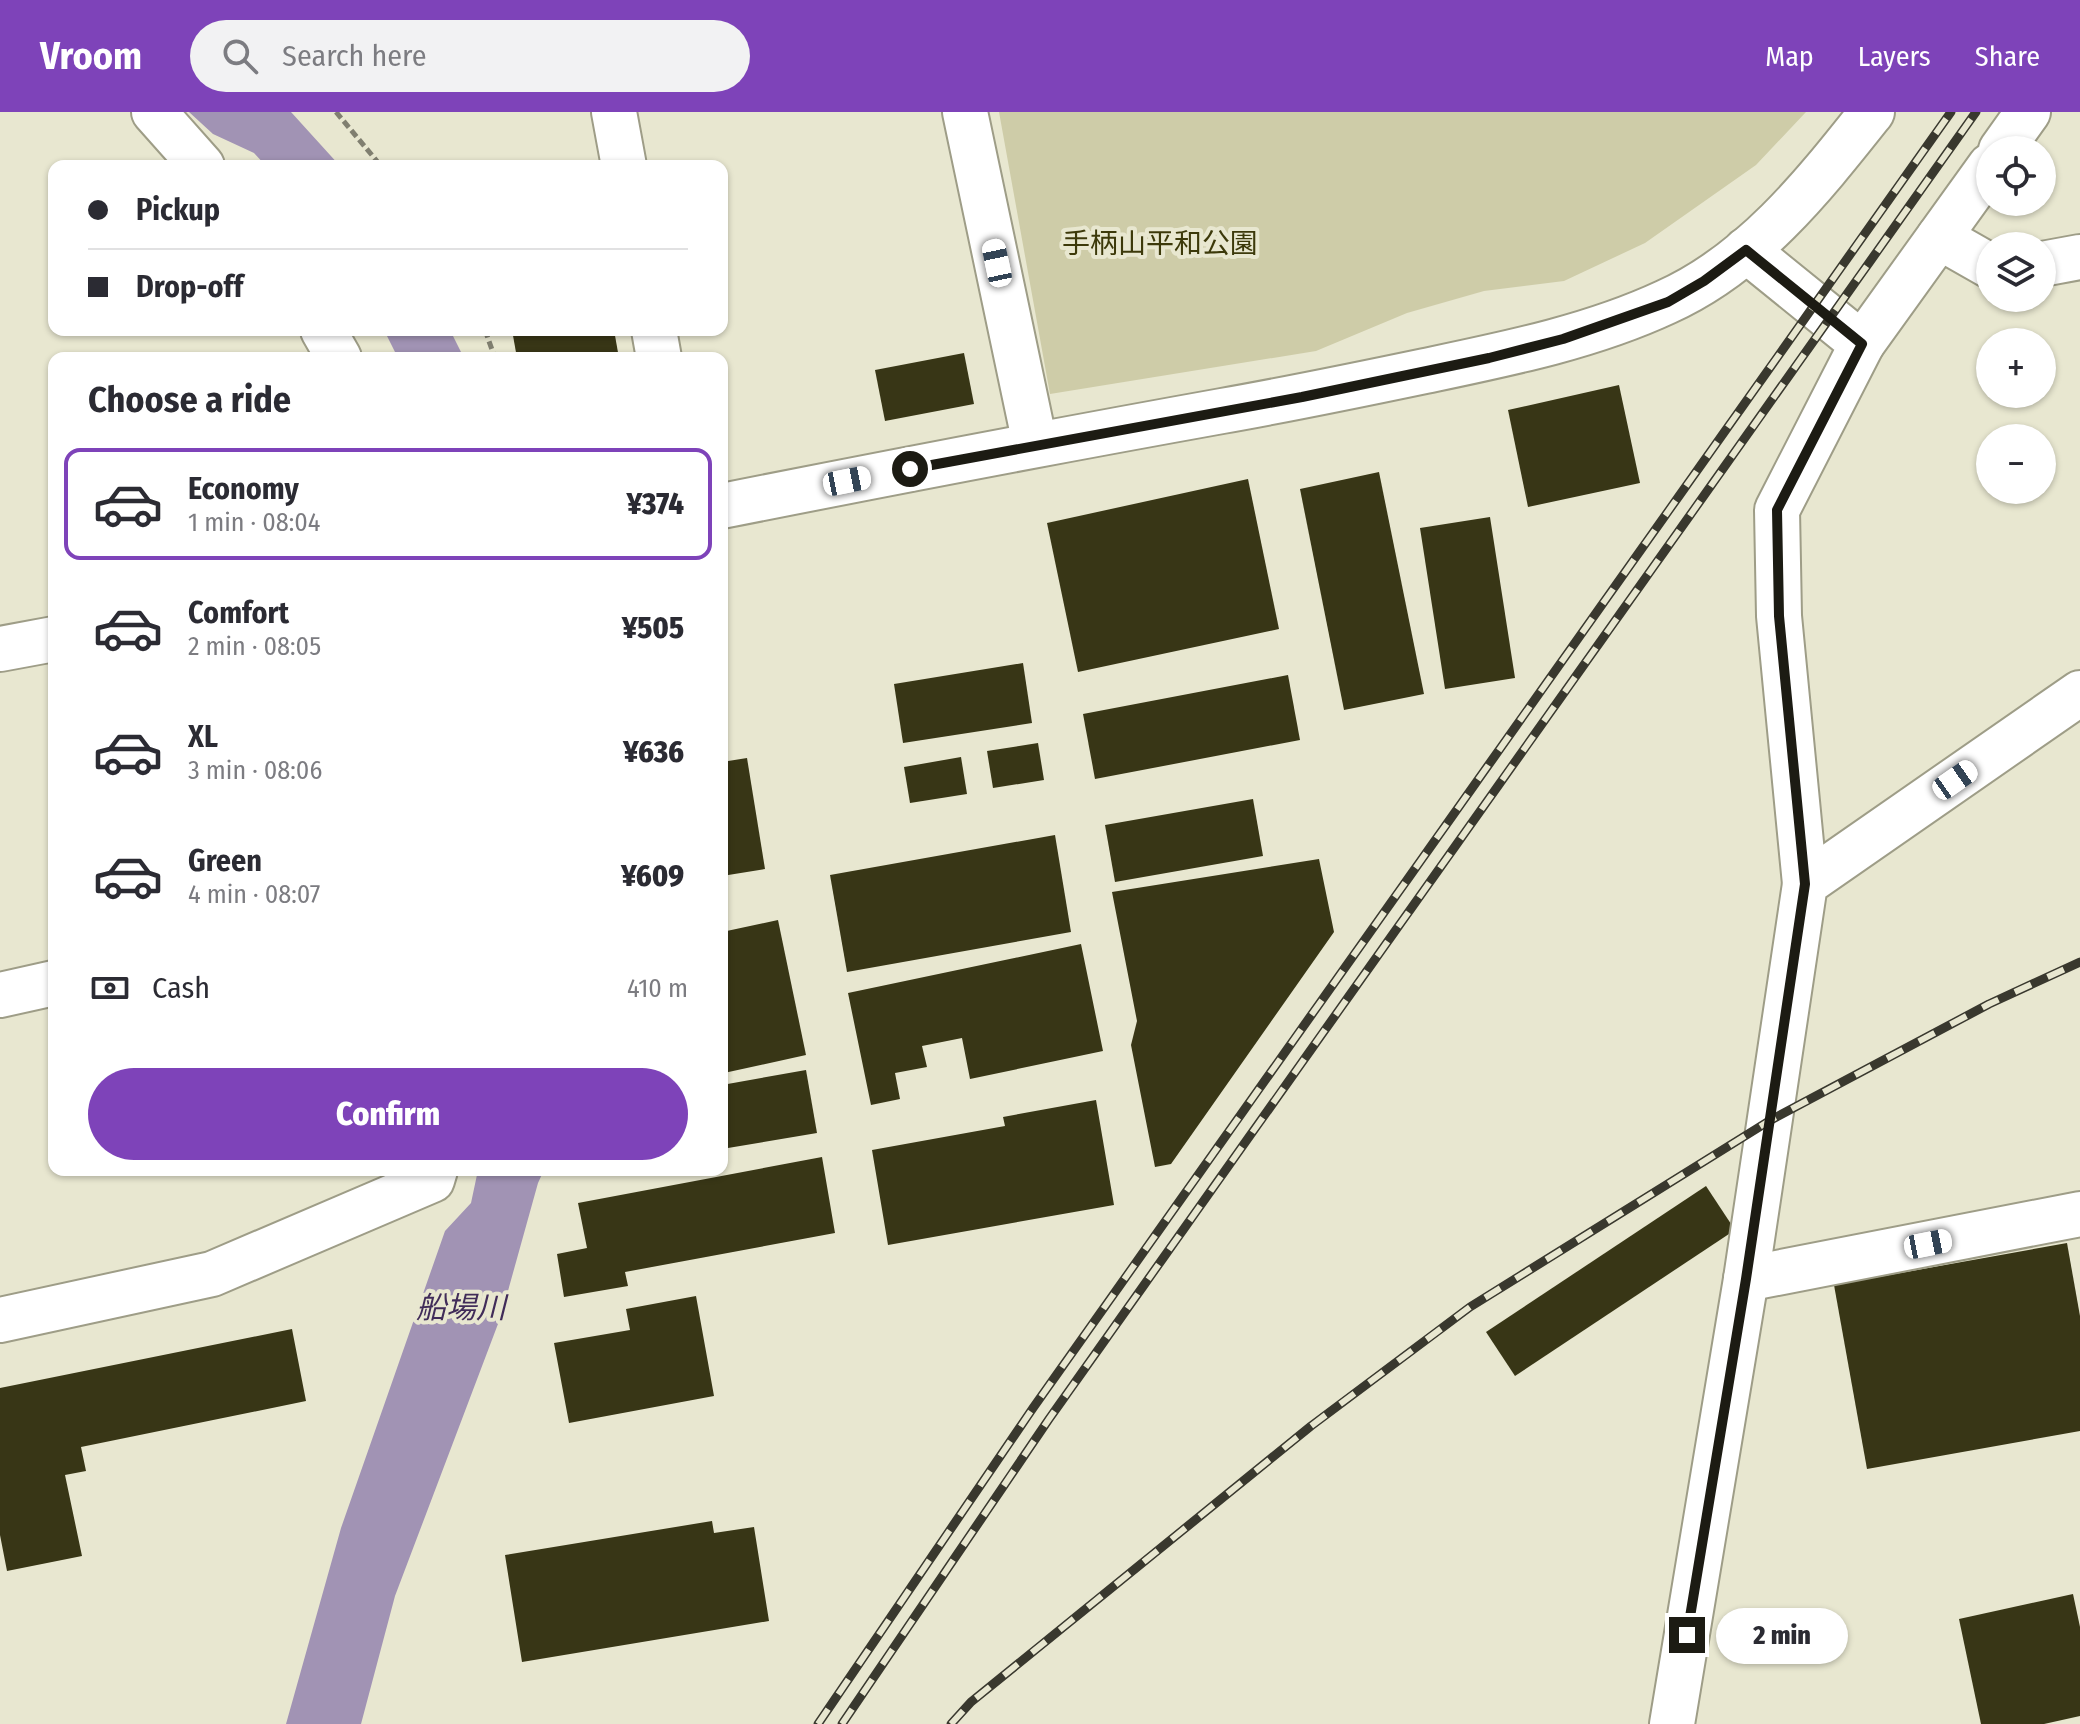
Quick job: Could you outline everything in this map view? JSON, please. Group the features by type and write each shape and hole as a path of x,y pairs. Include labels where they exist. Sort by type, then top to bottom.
{"street":[{"path":"154,112 197,160"},
{"path":"614,112 623,160"},
{"path":"965,112 1035,444"},
{"path":"728,505 1035,444 1302,397 1489,358 1563,339 1668,302 1704,281 1788,214 1872,112"},
{"path":"2011,136 2028,112"},
{"path":"1672,1724 1746,1279 1805,884 1779,616 1777,510 1862,344 1976,185"},
{"path":"1939,237 1976,258"},
{"path":"1746,250 1862,344"},
{"path":"2056,261 2080,257"},
{"path":"0,649 48,640"},
{"path":"1805,884 2080,693"},
{"path":"0,995 48,984"},
{"path":"0,1320 212,1274 432,1180 433,1176"},
{"path":"1746,1279 2080,1214"}],"path":[{"path":"336,112 376,160"}],"green space":[{"name":"手柄山平和公園","path":"999,112 1806,112 1756,165 1645,243 1564,281 1484,291 1407,313 1316,351 1050,394"}],"water":[{"path":"189,112 291,112 335,160 260,160 254,153 213,134"},
{"path":"387,336 453,336 461,352 395,352"},
{"name":"船場川","path":"477,1176 541,1176 501,1316 395,1596 361,1724 286,1724 341,1528 445,1231 471,1203"}],"building":[{"path":"513,336 615,336 618,352 516,352"},
{"path":"964,353 974,404 885,421 875,370"},
{"path":"1619,385 1640,483 1528,507 1508,410"},
{"path":"1379,472 1424,694 1344,710 1300,489"},
{"path":"1248,479 1279,629 1078,672 1047,523"},
{"path":"1490,517 1515,678 1445,689 1420,528"},
{"path":"1023,663 1032,723 903,743 894,684"},
{"path":"1288,675 1300,740 1095,779 1083,714"},
{"path":"1038,743 1044,780 993,788 987,751"},
{"path":"961,757 967,794 910,803 904,767"},
{"path":"747,758 765,869 728,875 728,761"},
{"path":"1253,799 1263,856 1115,882 1105,825"},
{"path":"1055,835 1071,932 847,972 830,875"},
{"path":"1319,859 1334,932 1171,1164 1155,1167 1131,1045 1137,1021 1112,892"},
{"path":"778,920 806,1055 728,1072 728,931"},
{"path":"1081,944 1103,1051 970,1079 962,1038 922,1046 927,1067 895,1073 900,1099 871,1105 848,993"},
{"path":"806,1070 817,1133 728,1148 728,1084"},
{"path":"1096,1100 1114,1205 888,1245 872,1150 1005,1126 1003,1117"},
{"path":"822,1157 835,1233 625,1272 628,1286 564,1297 557,1254 587,1248 578,1203"},
{"path":"1706,1186 1735,1230 1515,1376 1486,1332"},
{"path":"2067,1243 2080,1316 2080,1431 1867,1469 1834,1285"},
{"path":"696,1296 714,1396 569,1423 554,1343 630,1330 626,1309"},
{"path":"292,1329 306,1401 81,1447 86,1471 65,1475 82,1556 7,1571 0,1535 0,1388"},
{"path":"712,1521 714,1533 754,1527 769,1621 522,1662 505,1555"},
{"path":"2073,1594 2080,1627 2080,1716 2044,1724 1981,1724 1959,1619"}],"railway":[{"path":"818,1724 1033,1408 1951,112"},
{"path":"842,1724 1049,1419 1976,112"},
{"path":"951,1724 971,1702 1311,1426 1470,1307 1769,1121 1989,1004 2080,962"}],"route":[{"path":"910,469 1302,397 1489,358 1563,339 1668,302 1704,281 1746,250 1862,344 1777,510 1779,616 1805,884 1746,1279 1687,1635"}]}
